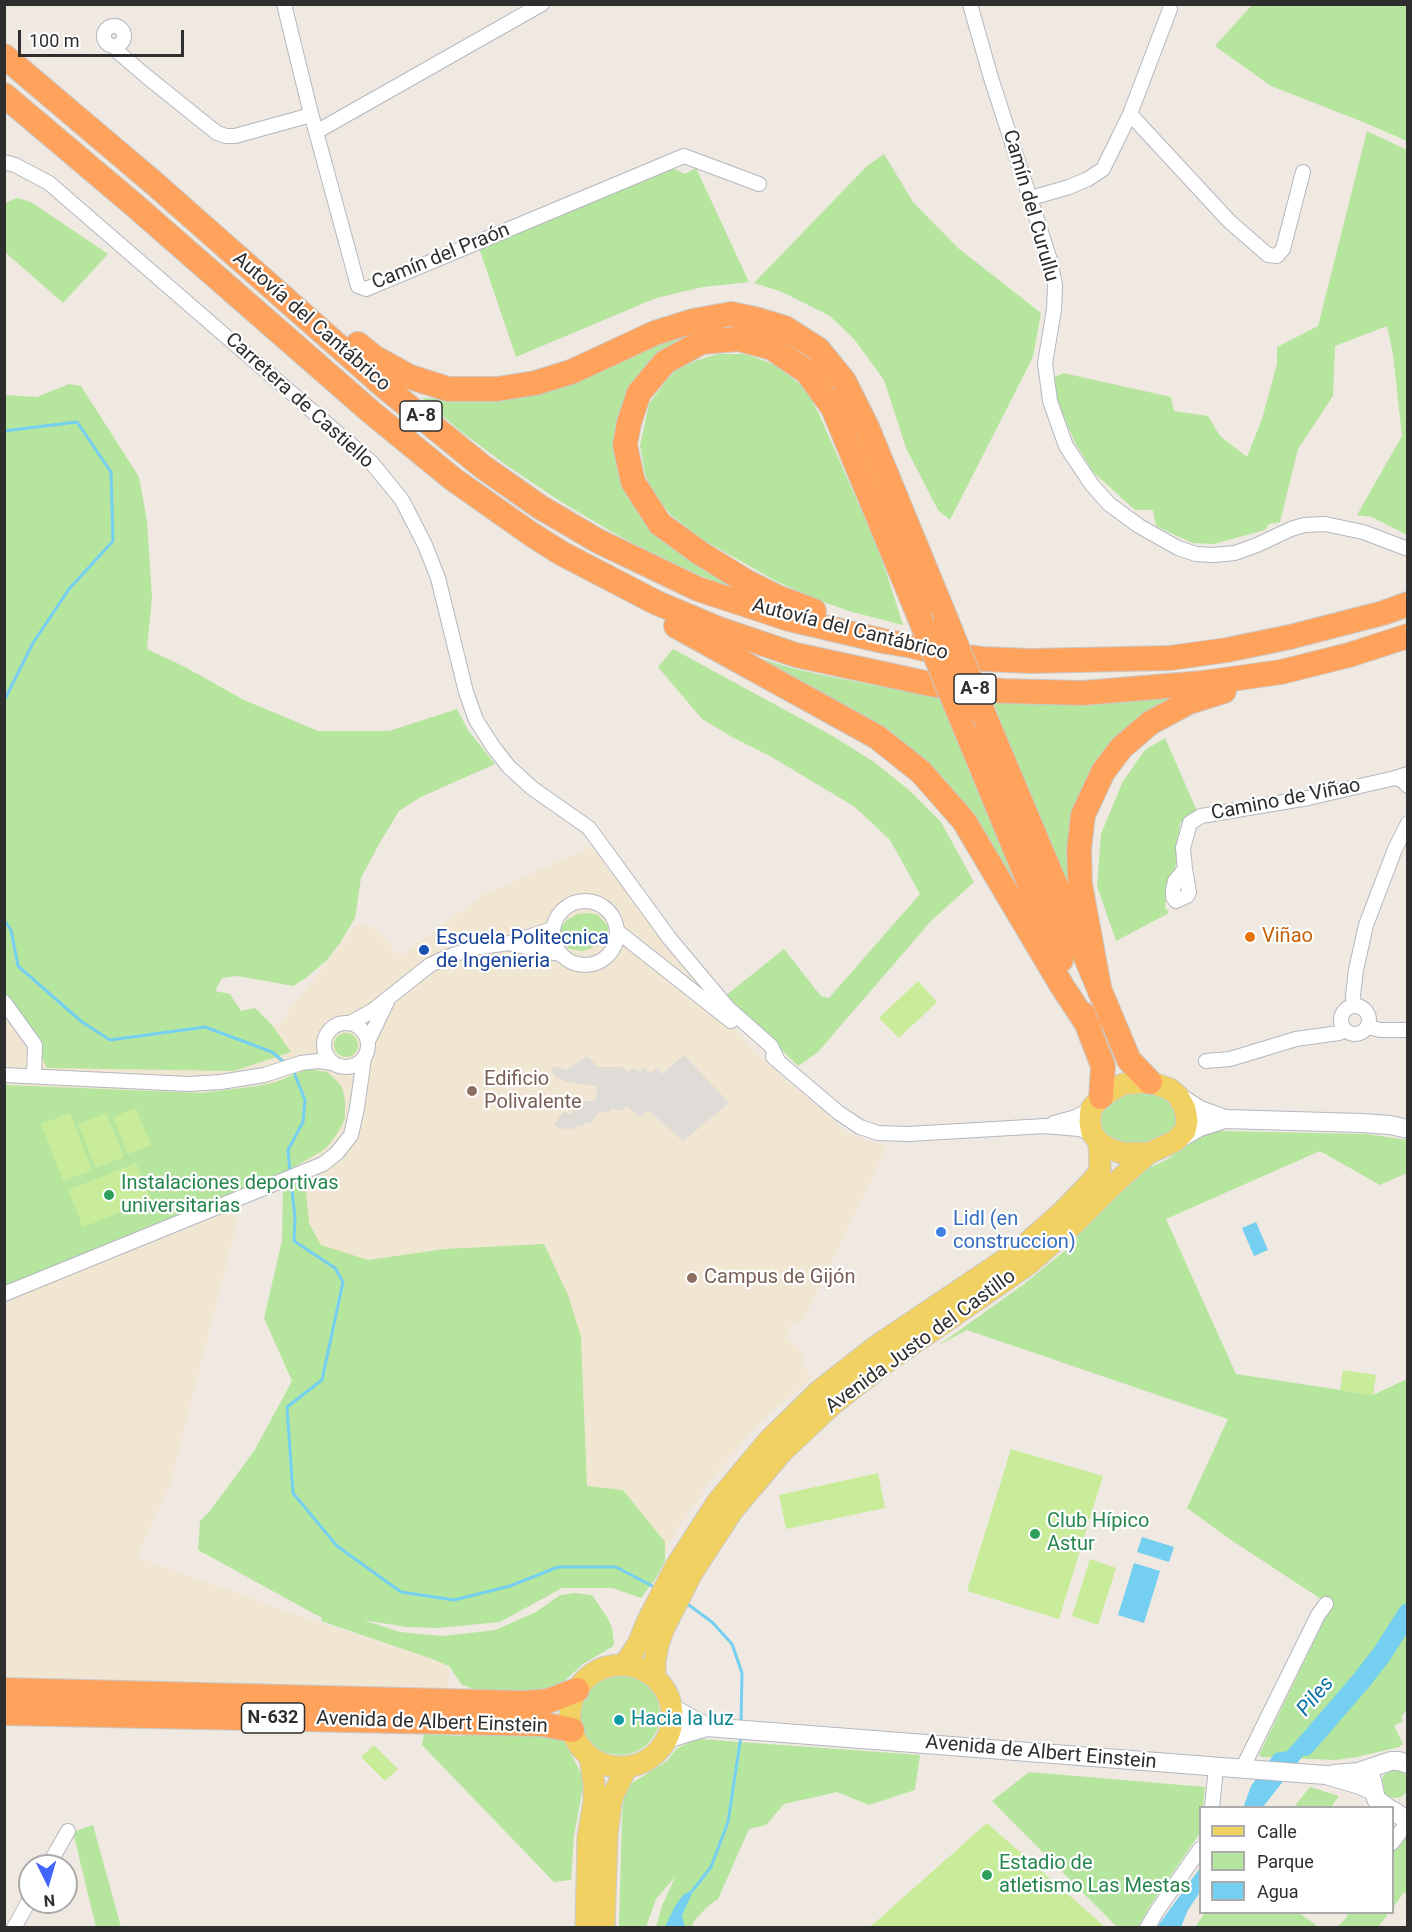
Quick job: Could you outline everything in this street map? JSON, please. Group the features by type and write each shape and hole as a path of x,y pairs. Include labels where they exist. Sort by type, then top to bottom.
{"highway":[{"name":"Autovía del Cantábrico","path":"4,56 155,184 386,388 483,468 540,507 598,541 698,589 789,619 948,655 995,660 1113,661 1170,658 1227,650 1290,637 1383,613 1407,604"},
{"name":"Autovía del Cantábrico","path":"4,95 133,204 371,412 453,479 531,534 596,571 657,603 719,629 796,655 882,675 960,688 1083,693 1203,683 1281,672 1349,655 1407,636"},
{"path":"86,127 160,179 374,357 410,377 448,389 497,389 535,383 571,372 655,333 693,321 731,315 756,319 785,328 818,349 844,381 867,428 1100,992 1130,1060 1150,1082"},
{"path":"912,646 777,597 699,553 660,524 633,482 625,445 629,423 639,393 665,362 702,342 738,339 772,348 807,372 833,408 1089,1028 1103,1066 1096,1103"},
{"path":"371,412 448,487 521,539 556,561 877,737 921,772 964,821 1089,1028"},
{"path":"1100,992 1080,884 1078,849 1083,815 1103,772 1121,748 1150,723 1189,702 1218,692 1308,675 1364,658 1407,641"},
{"name":"Avenida de Albert Einstein","path":"4,1690 525,1702 548,1701 577,1690"},
{"name":"Avenida de Albert Einstein","path":"4,1713 542,1724 572,1730"}],"main road":[{"path":"1150,1082 1170,1089 1178,1096 1185,1110 1187,1121 1185,1131 1175,1141 1149,1153 1122,1153 1110,1149 1095,1138 1096,1103 1123,1084 1150,1082"},
{"name":"Avenida Justo del Castillo","path":"624,1665 638,1644 656,1624 718,1501 768,1441 819,1391 875,1347 1018,1250 1061,1214 1100,1170 1095,1138"},
{"name":"Avenida Justo del Castillo","path":"684,1570 782,1452 833,1404 888,1361 1030,1263 1149,1153"},
{"name":"Avenida Justo del Castillo","path":"655,1678 656,1624"},
{"path":"577,1690 571,1710 572,1730 577,1742 590,1756 614,1767 627,1767 643,1762 654,1755 667,1739 672,1724 672,1708 668,1694 655,1678 642,1669 624,1665"},
{"name":"N-632","path":"577,1690 587,1678 597,1671 611,1666 624,1665"},
{"path":"586,1928 588,1837 594,1793 590,1756"},
{"path":"604,1928 607,1835 611,1803 627,1767"}],"street":[{"name":"Camín del Praón","path":"284,4 311,115 358,286 366,289 684,156 759,184"},
{"path":"316,132 542,4"},
{"name":"Camín del Curullu","path":"970,4 991,78 1050,260 1055,285 1054,310 1045,363 1050,400 1066,446 1092,485 1109,504 1139,526 1178,549 1196,554 1213,555 1235,552 1257,545 1291,529 1304,525 1325,524 1363,532 1407,549"},
{"path":"1031,198 1069,187 1088,179 1103,169 1130,114 1170,9"},
{"path":"116,46 118,52 200,121 225,136 253,132 311,115"},
{"path":"1130,114 1229,221 1268,255 1277,256 1283,249 1303,172"},
{"name":"Carretera de Castiello","path":"4,162 15,165 49,183 371,462 402,500 425,545 438,578 466,692 477,720 494,748 509,767 532,788 589,828 670,939 728,1008 771,1046 778,1061"},
{"name":"Camino de Viñao","path":"1185,869 1183,848 1190,823 1201,816 1403,779"},
{"path":"1354,1006 1356,970 1366,925 1407,823"},
{"path":"510,944 559,954 577,965 599,962 614,947 617,930 615,920 606,908 596,902 582,901 571,904 559,913 552,929 553,940 559,954"},
{"path":"301,1063 313,1054 331,1028 342,1023 350,1023 372,1011 430,965 473,948 510,944 552,929"},
{"path":"617,930 701,996"},
{"path":"614,947 627,947 663,965"},
{"name":"Carretera de Castiello","path":"692,965 700,980 701,996 839,1113 860,1127 878,1133 909,1134 1045,1126 1079,1129 1095,1138"},
{"path":"4,1294 281,1182 322,1164 337,1153 351,1135 368,1041 390,997"},
{"path":"4,1002 34,1045 34,1076"},
{"path":"1360,1006 1367,1012 1370,1019 1368,1027 1362,1033 1356,1034 1345,1030 1341,1021 1344,1011 1360,1006"},
{"path":"350,1023 359,1028 368,1041"},
{"path":"1368,1027 1404,1031"},
{"path":"1206,1061 1236,1057 1296,1039 1339,1033 1345,1030"},
{"path":"323,1042 327,1058 337,1065 350,1080 357,1104"},
{"path":"4,1075 188,1084 221,1082 279,1071 301,1063 319,1061 354,1066 364,1058"},
{"path":"1178,1096 1200,1110 1224,1119 1362,1123 1407,1129"},
{"name":"Carretera de Castiello","path":"1045,1126 1076,1117 1096,1103"},
{"path":"1175,1141 1224,1119"},
{"path":"1250,1769 1318,1615 1326,1604"},
{"name":"Avenida de Albert Einstein","path":"672,1708 709,1727 1326,1775 1373,1791"},
{"name":"Avenida de Albert Einstein","path":"667,1739 709,1727"},
{"path":"1326,1775 1358,1772 1391,1761 1407,1764"},
{"path":"1384,1764 1375,1772 1372,1779 1376,1799 1386,1806"},
{"path":"1212,1806 1216,1767"},
{"path":"1394,1811 1407,1822 1394,1840"},
{"path":"55,1854 68,1832"},
{"path":"1148,1928 1157,1911 1199,1850"},
{"path":"14,1928 22,1914"}],"shaded area":[{"name":"Campus de Gijón","path":"591,847 753,1051 848,1133 886,1145 874,1175 804,1319 790,1325 788,1338 805,1354 801,1364 813,1377 759,1423 711,1480 680,1525 652,1574 656,1531 623,1490 587,1487 581,1337 544,1244 444,1249 368,1260 299,1246 294,1184 242,1203 171,1482 137,1557 306,1618 449,1666 449,1702 5,1690 5,924 219,1027 278,1025 356,925 372,926 400,956 483,895"},
{"path":"684,1055 729,1103 683,1141 648,1110 640,1117 627,1106 621,1111 611,1109 609,1113 600,1111 590,1124 584,1123 582,1127 577,1124 574,1130 567,1127 563,1130 554,1125 563,1112 572,1114 577,1101 596,1101 597,1086 567,1082 555,1077 551,1070 554,1066 567,1070 587,1056 598,1067 622,1067 627,1072 633,1068 641,1072 643,1067 651,1073 657,1068 662,1074"}],"green space":[{"path":"1252,5 1407,5 1407,141 1271,86 1215,46"},
{"path":"1367,131 1407,150 1407,535 1372,517 1357,515 1402,436 1393,354 1387,326 1335,346 1333,396 1298,449 1280,522 1269,524 1265,530 1214,544 1192,543 1156,526 1153,510 1135,510 1093,472 1075,443 1053,391 1052,379 1063,373 1171,397 1174,411 1208,416 1220,436 1247,457 1262,419 1277,364 1277,347 1318,326"},
{"path":"884,154 913,202 958,248 1041,313 1033,357 950,520 938,510 906,448 884,380 854,339 830,316 782,292 754,283 867,166"},
{"path":"670,167 685,174 696,168 749,282 703,287 656,298 516,357 479,248"},
{"path":"17,198 31,202 108,254 63,303 5,252 5,203"},
{"path":"719,323 777,331 827,370 838,397 760,334 652,366 625,486 748,594 663,559 558,500 459,430 422,398 499,401 540,393 643,347"},
{"path":"718,354 746,354 775,365 805,388 819,414 880,553 903,625 852,612 815,599 776,581 700,538 671,515 653,493 645,474 640,446 649,404 673,371"},
{"path":"69,384 81,386 139,477 147,521 152,597 147,649 244,700 318,731 389,731 457,709 468,730 495,764 421,797 399,811 361,878 355,918 327,960 306,978 293,986 238,976 222,978 215,991 230,994 241,1011 255,1008 272,1025 291,1052 234,1071 47,1068 35,1045 5,1002 4,392 6,395 37,397"},
{"path":"673,649 831,735 874,762 909,790 941,822 974,882 931,921 818,1052 798,1066 753,1021 724,997 784,949 821,996 829,998 920,894 890,840 855,807 770,756 702,719 658,667"},
{"path":"729,649 827,676 883,687 939,693 1031,917 911,757"},
{"path":"1183,697 1103,755 1071,895 1014,761 994,703 1087,705"},
{"path":"1165,738 1197,811 1180,823 1175,871 1169,884 1165,907 1169,913 1116,941 1097,886 1101,834 1123,781 1145,750"},
{"path":"577,914 598,915 608,926 604,943 583,951 569,949 560,937 561,927"},
{"path":"918,981 937,1002 899,1038 879,1018"},
{"path":"346,1033 351,1034 357,1040 357,1050 351,1056 346,1057 341,1056 335,1050 334,1045 335,1040 341,1034"},
{"path":"307,1069 327,1072 342,1087 345,1101 345,1118 341,1127 330,1144 322,1151 273,1179 5,1287 5,1085 202,1093 276,1082"},
{"path":"1150,1082 1185,1109 1163,1148 1099,1142 1101,1097"},
{"name":"Instalaciones deportivas universitarias","path":"136,1108 151,1145 128,1154 113,1117"},
{"name":"Instalaciones deportivas universitarias","path":"70,1113 92,1170 63,1181 41,1124"},
{"name":"Instalaciones deportivas universitarias","path":"106,1113 124,1157 96,1168 78,1124"},
{"path":"1219,1131 1367,1134 1407,1140 1407,1173 1380,1185 1320,1151 1166,1219 1236,1374 1373,1395 1407,1379 1408,1708 1401,1717 1403,1721 1394,1726 1403,1744 1399,1747 1336,1760 1262,1757 1259,1755 1330,1608 1324,1601 1187,1508 1228,1419 967,1330 939,1345 1024,1284 1072,1245 1079,1234 1129,1183 1205,1133"},
{"name":"Instalaciones deportivas universitarias","path":"136,1163 151,1200 83,1227 68,1190"},
{"path":"299,1183 306,1192 309,1223 321,1245 368,1260 444,1249 544,1244 568,1295 581,1337 587,1486 623,1490 665,1542 665,1561 641,1598 612,1588 562,1588 500,1622 438,1628 407,1627 363,1620 400,1632 442,1636 479,1632 495,1630 536,1612 560,1595 575,1593 592,1595 612,1628 614,1644 583,1664 559,1686 545,1691 477,1690 462,1685 449,1666 321,1621 322,1618 198,1550 200,1521 210,1511 254,1451 292,1381 264,1318 282,1241 283,1187"},
{"path":"1343,1370 1376,1375 1373,1395 1340,1390"},
{"name":"Club Hípico Astur","path":"1011,1449 1103,1476 1059,1619 967,1591"},
{"path":"878,1473 885,1508 786,1529 779,1495"},
{"name":"Club Hípico Astur","path":"1090,1559 1116,1568 1098,1625 1072,1616"},
{"path":"620,1675 635,1678 648,1687 657,1700 660,1715 657,1730 648,1743 635,1752 620,1755 605,1752 592,1743 583,1730 580,1715 583,1700 592,1687 605,1678"},
{"path":"475,1733 553,1735 564,1741 581,1773 583,1787 574,1836 571,1880 554,1882 422,1745 424,1734 461,1736"},
{"path":"699,1739 920,1755 915,1790 869,1805 837,1792 784,1804 766,1825 749,1829 718,1899 694,1921 692,1927 656,1927 662,1906 675,1877 656,1899 646,1927 619,1928 624,1795 632,1783 667,1761 676,1749"},
{"path":"374,1745 398,1769 385,1781 361,1757"},
{"path":"1395,1770 1405,1774 1409,1784 1405,1794 1395,1798 1385,1794 1381,1784 1385,1774"},
{"path":"1029,1772 1205,1787 1203,1806 1199,1806 1199,1834 1138,1927 1117,1927 992,1801"},
{"path":"1310,1787 1339,1796 1332,1806 1295,1806"},
{"path":"1407,1822 1407,1894 1404,1892 1394,1907 1394,1842"},
{"name":"Estadio de atletismo Las Mestas","path":"987,1823 1105,1927 870,1927"},
{"path":"93,1825 121,1927 96,1927 73,1832"},
{"path":"1204,1914 1300,1914 1319,1927 1195,1927"},
{"path":"1345,1914 1388,1914 1378,1927 1337,1927 1348,1916"}],"water":[{"path":"1256,1222 1268,1250 1254,1256 1242,1228"},
{"name":"Club Hípico Astur","path":"1142,1537 1174,1547 1169,1562 1137,1552"},
{"name":"Club Hípico Astur","path":"1134,1563 1160,1571 1144,1623 1118,1615"},
{"path":"1321,1725 1309,1748 1264,1806 1244,1806 1251,1786 1275,1753 1287,1751 1297,1740"},
{"path":"1199,1869 1199,1894 1188,1910 1181,1927 1157,1927"},
{"path":"694,1889 682,1916 685,1927 665,1927 683,1895"}],"waterway":[{"path":"4,431 77,422 111,472 113,541 69,589 33,643 4,701"},
{"path":"4,920 11,930 18,966 82,1022 110,1040 205,1027 272,1052 286,1064"},
{"path":"290,1172 288,1150 303,1122 305,1100 293,1070"},
{"path":"291,1181 295,1218 294,1241 335,1268 343,1282 322,1380 287,1407 293,1493 337,1546 401,1592 454,1600 510,1586 558,1567 616,1567 656,1588"},
{"path":"686,1603 712,1622 732,1644 742,1673 741,1724"},
{"name":"Piles","path":"1305,1746 1382,1654 1408,1613"},
{"path":"693,1890 711,1867 728,1822 741,1736"}],"place":[{"name":"Viñao","path":"1250,937"},
{"name":"Escuela Politecnica de Ingenieria","path":"424,950"},
{"name":"Edificio Polivalente","path":"472,1091"},
{"name":"Instalaciones deportivas universitarias","path":"109,1195"},
{"name":"Lidl (en construccion)","path":"941,1232"},
{"name":"Campus de Gijón","path":"692,1278"},
{"name":"Club Hípico Astur","path":"1035,1534"},
{"name":"Hacia la luz","path":"619,1720"},
{"name":"Estadio de atletismo Las Mestas","path":"987,1875"}]}
